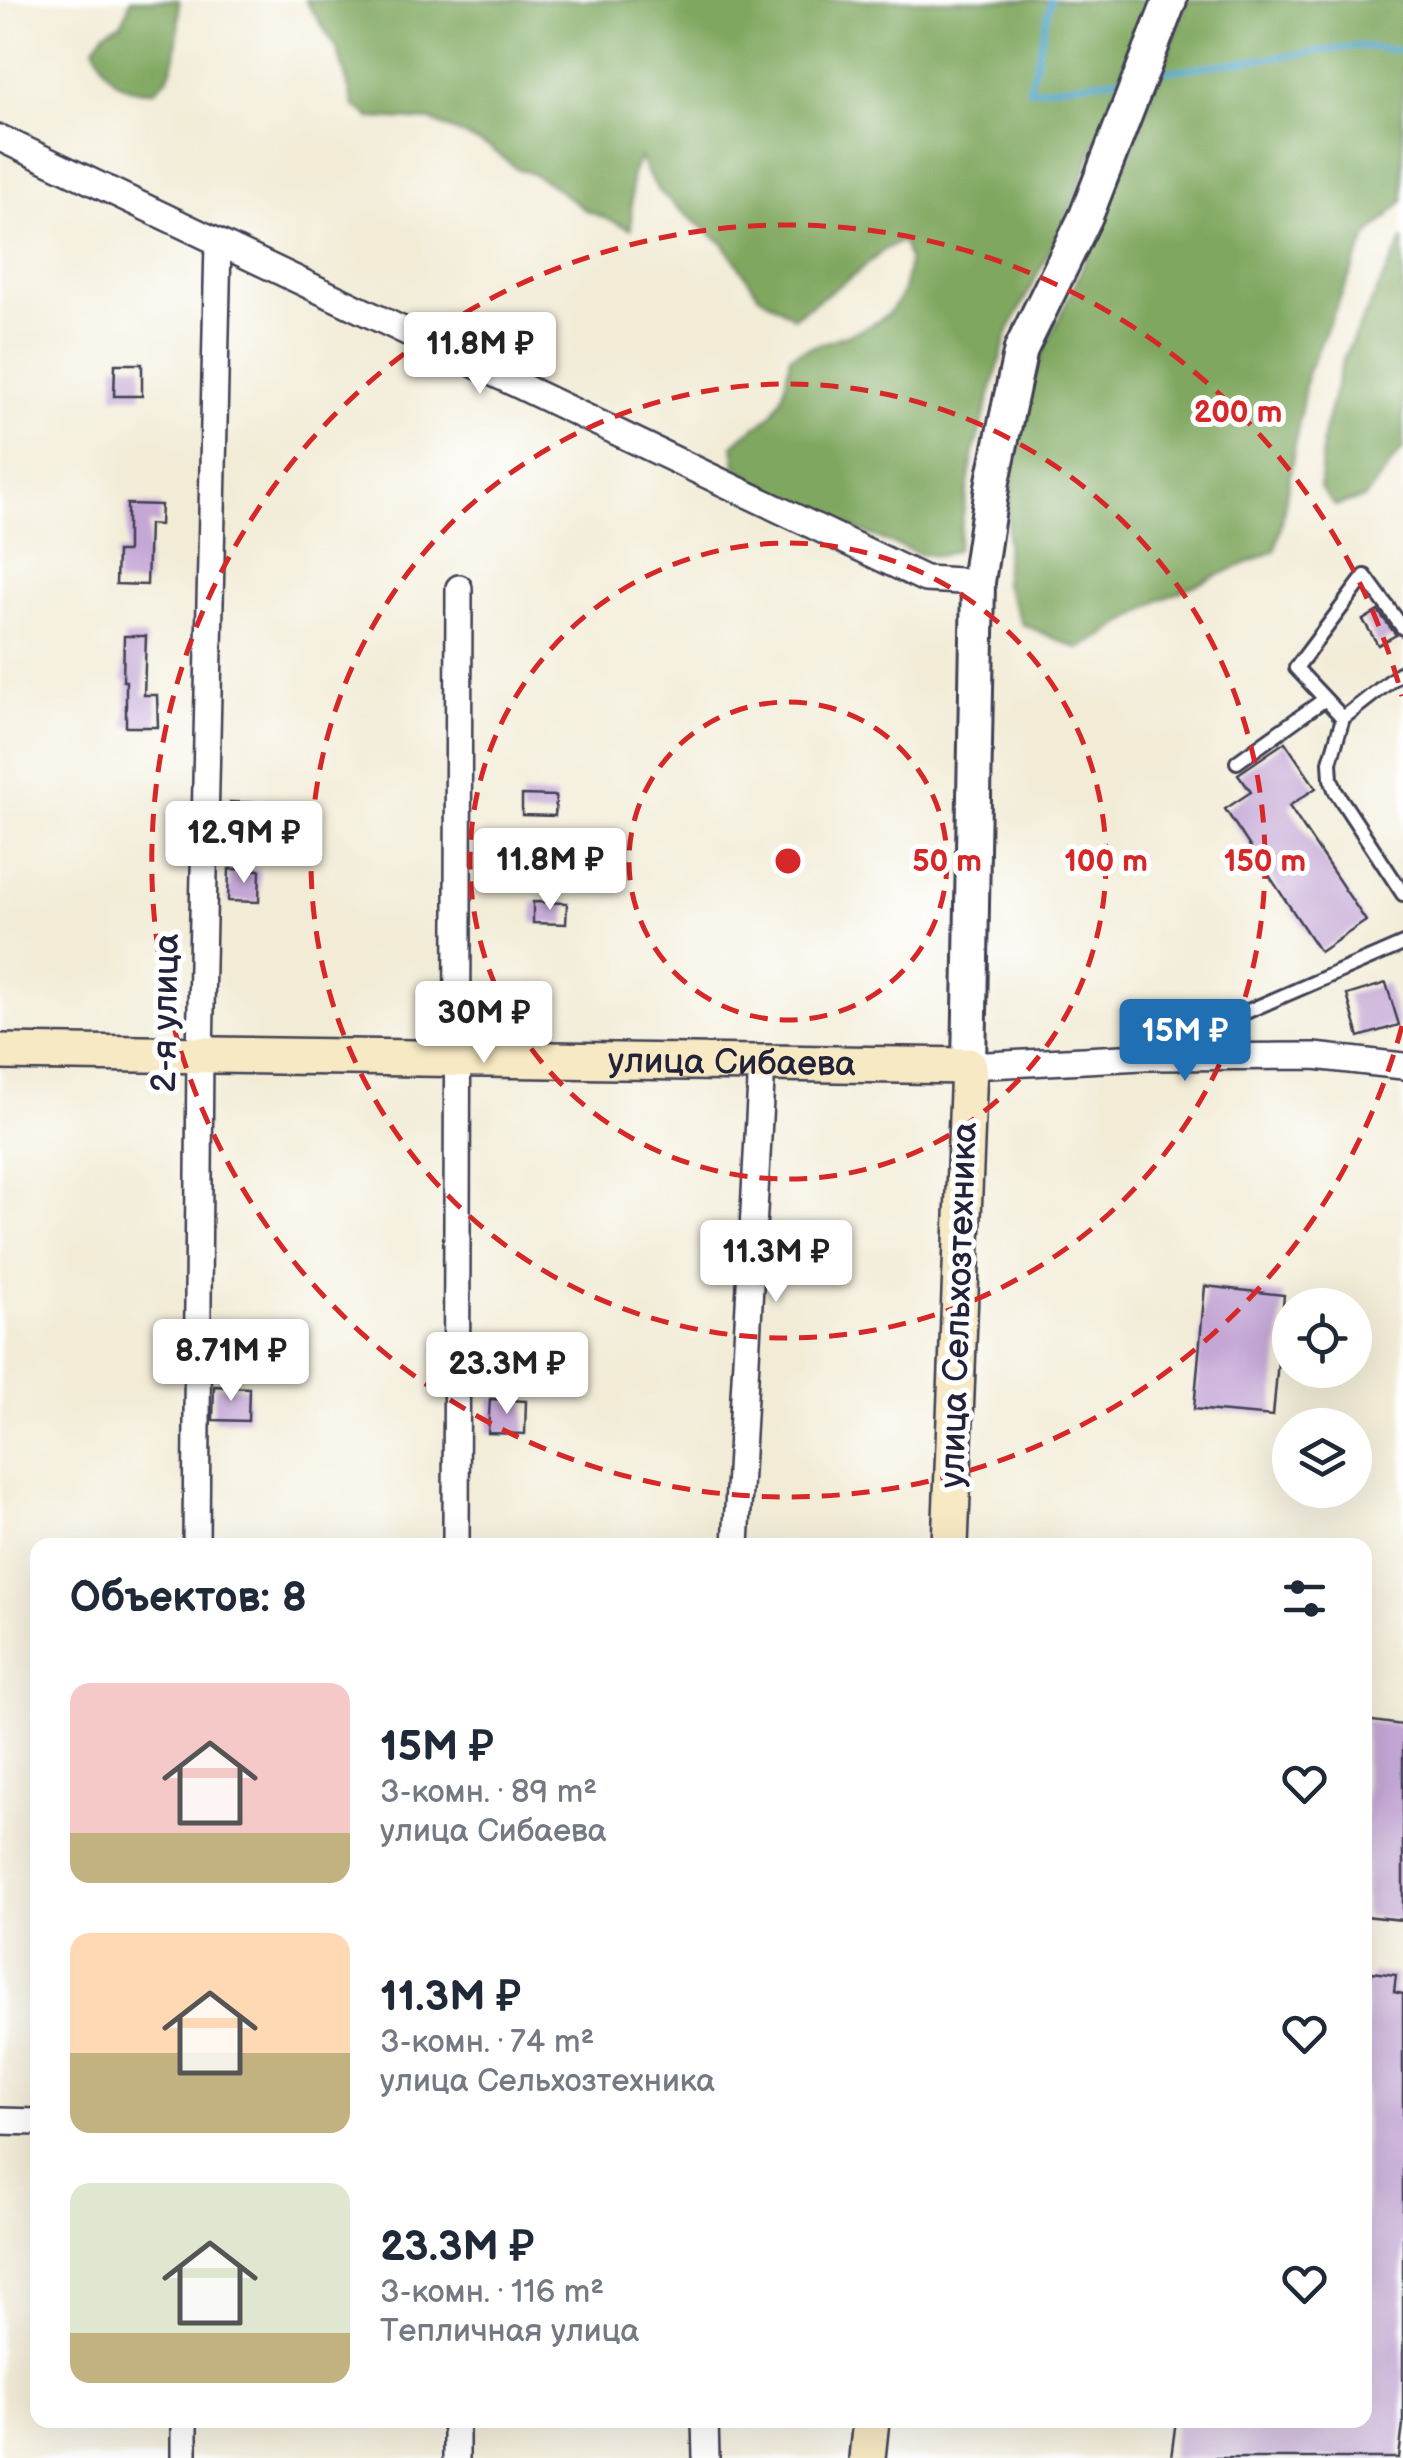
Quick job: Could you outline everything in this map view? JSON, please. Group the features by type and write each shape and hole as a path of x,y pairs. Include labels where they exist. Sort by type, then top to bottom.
{"main road":[{"name":"улица Сибаева","path":"0,1052 969,1066"},
{"name":"улица Сельхозтехника","path":"950,1538 969,1066"},
{"path":"867,2458 870,2428"}],"street":[{"path":"969,1066 978,582 996,465 1022,348 1086,216 1170,0"},
{"path":"0,138 925,579 978,582"},
{"name":"2-я улица","path":"196,1538 200,1053 218,242"},
{"path":"456,1538 459,588"},
{"name":"улица Сибаева","path":"969,1066 1142,1057 1314,1056 1403,1066"},
{"path":"736,1538 762,1063"},
{"path":"0,2121 30,2122"},
{"path":"184,2428 184,2458"},
{"path":"456,2428 456,2458"},
{"path":"705,2428 706,2458"}],"lane":[{"path":"1343,718 1296,668 1365,576 1403,628"},
{"path":"1403,671 1343,718 1330,762 1330,779 1336,792 1403,894"},
{"path":"1237,762 1325,699"},
{"path":"1142,1057 1403,944"}],"green space":[{"path":"131,0 179,0 174,62 167,78 154,91 131,89 116,81 94,47 105,32 122,23"},
{"path":"305,0 1149,0 1072,206 1007,335 973,456 957,550 939,556 919,554 824,517 790,496 752,480 736,466 733,446 776,407 790,356 872,324 897,302 908,268 902,241 885,249 794,317 759,295 723,243 660,192 640,158 632,174 631,229 585,210 489,147 432,121 371,118 354,106 337,48"},
{"path":"1188,0 1403,0 1403,201 1366,239 1307,374 1275,551 1160,600 1079,649 1022,624 1004,583 1013,444 1041,356 1134,143"},
{"path":"1403,239 1403,449 1365,498 1335,506 1320,488 1323,436 1343,359"}],"building":[{"path":"115,364 142,364 142,396 114,396"},
{"path":"127,504 161,505 160,525 149,524 147,585 116,584 117,552 127,552"},
{"path":"1378,611 1396,635 1378,645 1363,620"},
{"path":"124,636 146,636 144,695 157,695 158,727 126,727"},
{"path":"1285,742 1316,788 1289,806 1366,921 1320,952 1225,809 1251,792 1238,774"},
{"path":"522,795 556,796 555,816 522,815"},
{"path":"230,802 261,803 260,835 229,834"},
{"path":"229,869 260,870 259,902 228,901"},
{"path":"533,902 567,903 566,924 533,923"},
{"path":"1386,983 1399,1025 1359,1037 1347,995"},
{"path":"1205,1286 1272,1294 1272,1388 1276,1388 1272,1416 1194,1409"},
{"path":"214,1386 249,1388 248,1421 213,1420"},
{"path":"490,1399 526,1401 525,1434 488,1433"},
{"path":"1372,1721 1403,1725 1403,1920 1372,1917"},
{"path":"1372,1972 1396,1975 1394,1992 1403,1994 1403,2424 1399,2458 1171,2458 1175,2428 1372,2428"}],"waterway":[{"path":"1051,0 1029,90 1120,78"},
{"path":"1162,72 1360,46 1403,51"}]}
